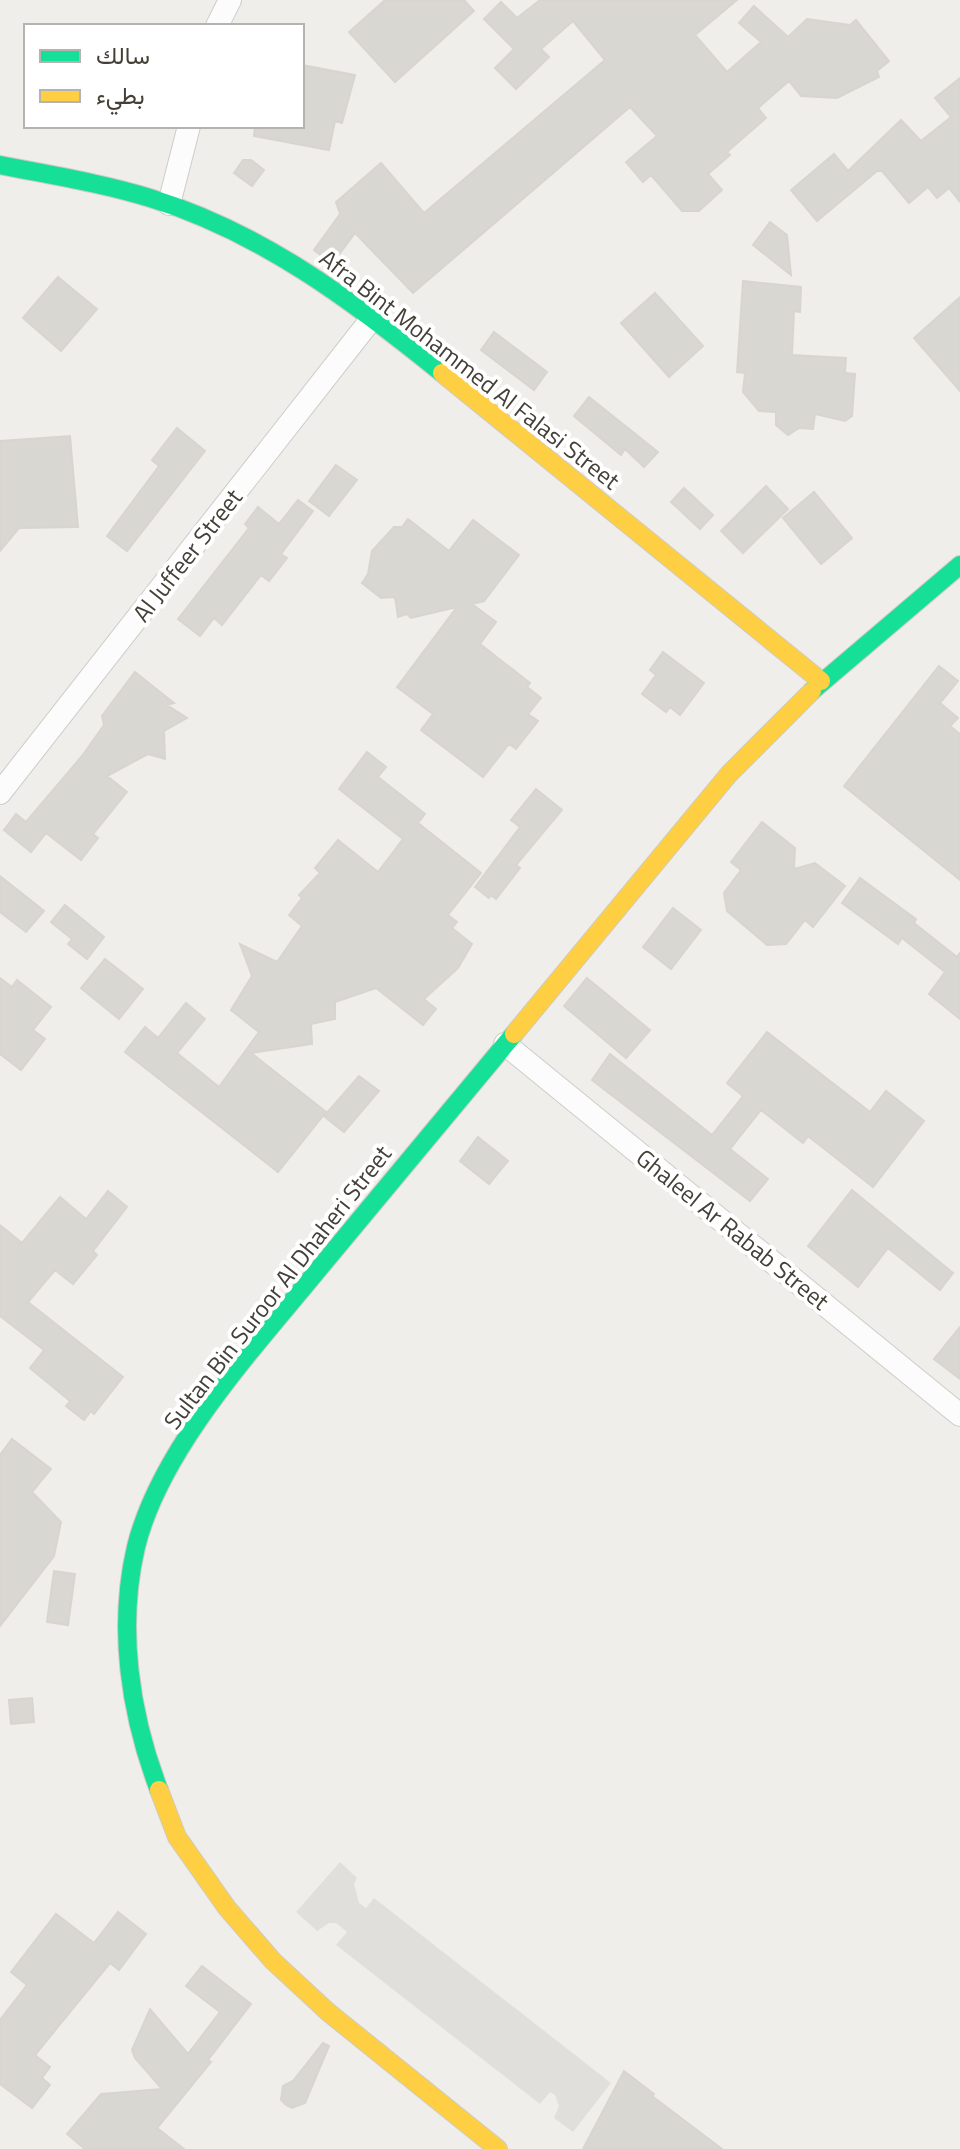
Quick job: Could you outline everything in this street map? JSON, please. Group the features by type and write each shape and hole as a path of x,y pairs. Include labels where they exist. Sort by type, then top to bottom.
{"street":[{"path":"218,24 230,0"},
{"path":"169,204 188,128"},
{"name":"Afra Bint Mohammed Al Falasi Street","path":"0,165 169,204 227,227 310,270 373,317 821,681"},
{"name":"Al Juffeer Street","path":"0,793 373,317"},
{"name":"Sultan Bin Suroor Al Dhaheri Street","path":"498,2149 328,2012 273,1961 227,1908 177,1837 148,1762 130,1688 127,1613 136,1547 160,1481 188,1434 252,1349 729,774 777,721 821,681 960,565"},
{"name":"Ghaleel Ar Rabab Street","path":"505,1044 960,1415"}],"shaded area":[{"path":"340,1862 357,1878 354,1884 359,1903 366,1908 374,1898 611,2083 573,2132 554,2118 559,2106 555,2095 550,2092 540,2104 336,1945 347,1932 336,1923 329,1923 317,1931 296,1912"}],"building":[{"path":"385,0 464,0 474,11 395,82 349,32"},
{"path":"540,0 737,0 695,35 727,72 761,42 739,23 754,6 788,37 807,19 850,25 856,20 889,61 877,71 879,77 837,98 801,96 789,81 758,108 766,118 727,152 730,155 708,174 722,190 699,211 682,211 651,175 643,182 626,162 657,136 630,107 413,293 355,233 332,264 314,250 340,214 336,202 381,163 424,213 605,60 573,21 541,49 549,57 516,89 495,68 514,49 484,19 501,2 517,18"},
{"path":"304,65 355,75 342,123 335,121 329,150 254,136 255,128 304,128"},
{"path":"960,78 960,202 949,188 937,198 928,187 909,203 882,171 877,171 817,221 791,190 834,154 848,171 901,120 921,141 951,117 935,98"},
{"path":"243,160 251,160 264,170 252,186 234,173"},
{"path":"770,222 787,235 791,275 753,245"},
{"path":"58,277 97,309 61,351 23,318"},
{"path":"743,281 801,287 800,312 794,311 792,355 846,358 845,373 855,374 852,416 845,421 815,414 813,429 799,428 788,435 776,425 776,412 759,411 743,392 745,373 737,372"},
{"path":"655,293 703,346 669,377 621,323"},
{"path":"960,297 960,391 914,338"},
{"path":"494,332 547,372 534,390 481,350"},
{"path":"589,397 658,452 644,467 625,449 621,455 574,416"},
{"path":"177,428 205,451 127,551 107,536 159,466 152,460"},
{"path":"70,436 78,527 19,528 0,551 0,441"},
{"path":"336,465 357,480 329,516 309,501"},
{"path":"766,486 788,509 743,553 721,531"},
{"path":"684,488 713,515 700,529 671,502"},
{"path":"814,492 852,538 821,564 783,518"},
{"path":"298,500 313,511 281,554 287,558 269,581 261,575 222,625 214,618 200,636 178,619 249,528 245,524 258,507 279,524"},
{"path":"408,519 449,551 473,520 519,555 484,601 472,604 496,622 480,644 530,683 527,687 541,698 528,714 538,721 516,749 509,744 483,777 421,730 433,714 397,687 457,607 411,618 407,614 398,617 395,597 381,598 362,583 368,574 372,551 394,527 402,527"},
{"path":"663,652 704,683 680,715 670,707 666,712 642,694 656,675 650,670"},
{"path":"939,666 958,681 940,703 958,718 950,726 960,734 960,880 844,786"},
{"path":"135,672 174,703 167,705 187,718 164,731 165,759 148,754 107,776 127,792 93,834 98,838 81,860 46,833 31,852 4,830 16,814 26,822 82,756 104,725 102,716"},
{"path":"367,752 386,767 378,777 425,814 418,823 481,873 448,915 457,922 452,928 472,944 458,968 424,999 436,1009 423,1025 376,988 335,1002 335,1019 311,1024 312,1044 251,1053 326,1112 278,1172 125,1052 145,1027 158,1038 186,1003 205,1019 177,1053 219,1087 259,1032 231,1010 252,976 240,944 277,962 302,926 289,915 302,898 299,895 320,873 315,868 338,840 378,872 403,839 339,789"},
{"path":"536,789 562,810 516,865 520,868 496,899 491,895 489,898 475,887 520,827 511,820"},
{"path":"762,822 795,848 794,869 815,863 845,886 813,927 805,920 786,944 767,945 727,911 724,893 741,870 731,862"},
{"path":"0,876 44,911 26,932 0,912"},
{"path":"860,878 916,919 914,923 957,957 960,953 960,1019 929,994 945,972 902,938 898,944 842,903"},
{"path":"65,905 104,937 87,959 68,944 72,939 51,922"},
{"path":"673,908 701,930 671,969 643,947"},
{"path":"105,959 143,989 119,1019 81,988"},
{"path":"0,978 12,987 17,980 51,1007 33,1030 45,1039 21,1070 0,1054"},
{"path":"587,978 650,1030 626,1058 564,1006"},
{"path":"767,1032 870,1112 886,1091 924,1121 873,1187 808,1136 803,1143 761,1110 730,1149 768,1179 750,1201 592,1080 610,1054 712,1135 743,1096 727,1083"},
{"path":"359,1076 379,1091 344,1132 324,1116"},
{"path":"478,1137 508,1161 489,1184 460,1161"},
{"path":"852,1190 953,1273 940,1290 888,1248 858,1287 808,1246"},
{"path":"108,1191 127,1207 93,1251 97,1255 73,1284 55,1270 28,1302 123,1377 94,1414 91,1411 84,1420 66,1406 70,1401 30,1368 44,1350 0,1316 0,1225 22,1243 60,1197 86,1219"},
{"path":"960,1327 960,1379 934,1359"},
{"path":"12,1439 51,1469 32,1492 61,1522 54,1556 0,1626 0,1455"},
{"path":"54,1571 75,1574 68,1625 47,1622"},
{"path":"32,1698 34,1722 11,1724 9,1700"},
{"path":"118,1912 146,1934 119,1970 110,1963 35,2055 50,2067 42,2078 50,2085 32,2108 0,2084 0,2020 27,1985 11,1972 56,1914 94,1943"},
{"path":"202,1966 251,2004 208,2060 211,2062 157,2128 184,2149 85,2149 67,2134 101,2094 162,2089 135,2058 132,2050 150,2009 188,2054 220,2012 186,1986"},
{"path":"323,2043 329,2046 305,2103 292,2108 286,2105 281,2100 283,2086 293,2081"},
{"path":"624,2071 654,2094 652,2096 722,2149 583,2149"}],"traffic: fast":[{"path":"0,165 150,198 230,230 268,249 340,295 442,373"},
{"path":"812,691 960,565"},
{"path":"159,1790 140,1731 127,1639 130,1578 148,1510 187,1437 238,1367 514,1034"}],"traffic: slow":[{"path":"442,373 821,681"},
{"path":"514,1034 729,774 812,691"},
{"path":"159,1790 177,1837 227,1908 273,1961 328,2012 498,2149"}]}
